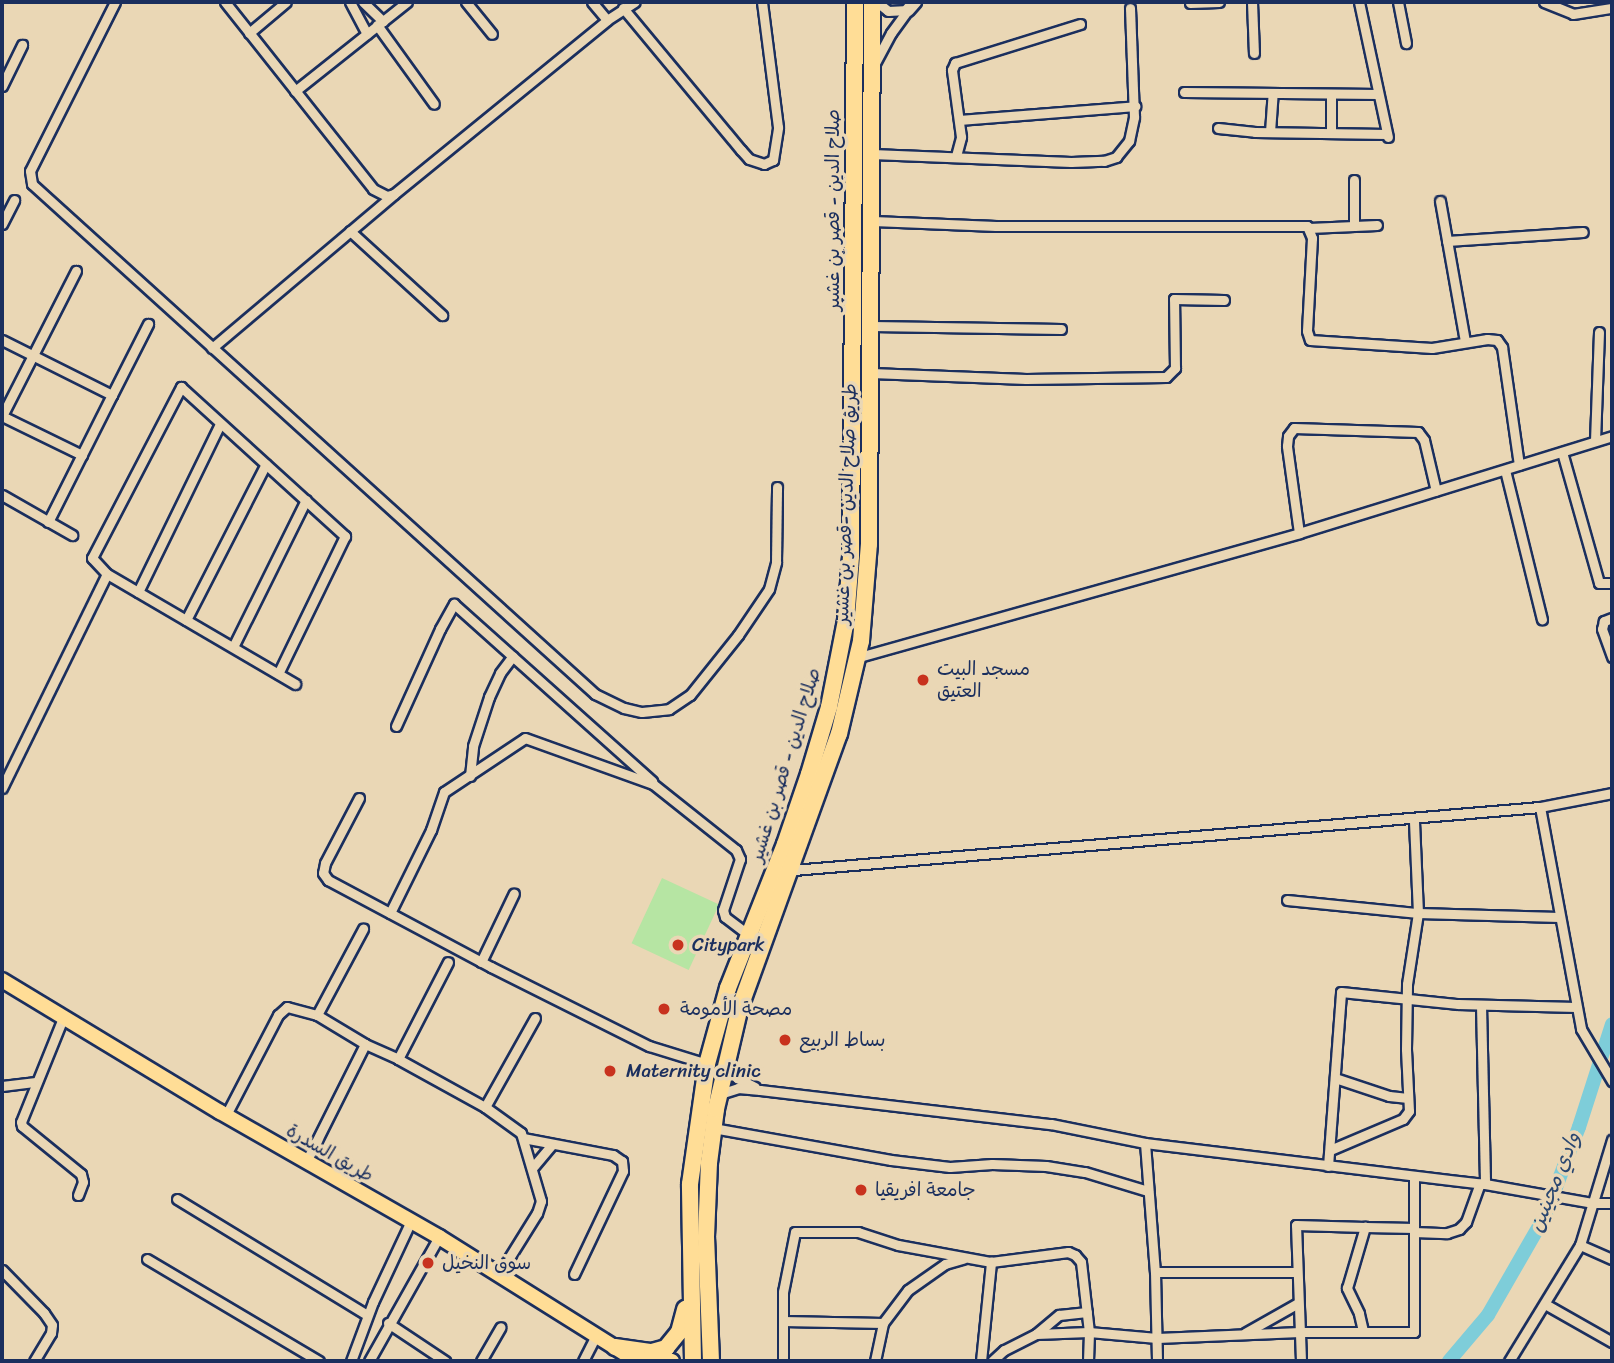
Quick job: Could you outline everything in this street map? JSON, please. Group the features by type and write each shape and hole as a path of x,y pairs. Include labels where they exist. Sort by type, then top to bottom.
{"highway":[{"name":"صلاح الدين - قصر بن غشير","path":"692,1361 690,1184 707,1064 720,1011 805,786 838,670 851,556 855,2"},
{"name":"طريق صلاح الدين -قصر بن غشير","path":"710,1361 706,1237 713,1128 719,1095 749,979 793,870 839,734 859,657 868,575 873,221 872,2"},
{"path":"852,391 871,391"},
{"path":"615,1347 652,1352 666,1348 679,1332 690,1294"}],"main road":[{"name":"طريق السدرة","path":"2,980 226,1115 439,1237 636,1361"},
{"path":"615,1347 672,1361"}],"street":[{"path":"115,2 30,171 34,187 583,684 607,700 634,710 669,709 685,700 759,608 775,570 777,487"},
{"path":"225,2 373,189 387,196 394,194"},
{"path":"249,33 286,2"},
{"path":"350,2 366,34"},
{"path":"363,2 434,104"},
{"path":"295,92 407,2"},
{"path":"466,2 492,34"},
{"path":"592,2 607,20"},
{"path":"212,348 394,194 607,20 635,2"},
{"path":"624,8 749,159 764,164 773,160 778,127 762,2"},
{"path":"877,2 888,11 911,6"},
{"path":"1190,3 1219,2"},
{"path":"1252,2 1254,53"},
{"path":"1218,128 1387,136 1359,2"},
{"path":"1398,2 1406,43"},
{"path":"1544,2 1573,14 1612,8"},
{"path":"873,67 891,33 911,6"},
{"path":"872,154 1071,162 1111,159 1129,141 1135,106 1130,8"},
{"path":"957,156 961,146 952,70 955,64 1080,24"},
{"path":"2,86 5,70 22,46"},
{"path":"1184,92 1378,94"},
{"path":"1270,132 1273,93"},
{"path":"1331,133 1332,94"},
{"path":"959,120 1135,106"},
{"path":"1354,180 1354,226"},
{"path":"2,224 14,200"},
{"path":"1440,201 1465,342"},
{"path":"873,221 996,226 1290,225 1309,228 1377,225"},
{"path":"1309,228 1312,239 1307,331 1310,340 1396,348 1432,348 1493,338 1502,347 1519,465"},
{"path":"350,231 442,315"},
{"path":"1447,241 1583,232"},
{"path":"76,271 2,416 82,455"},
{"path":"871,373 1026,379 1166,377 1174,372 1175,368 1174,299 1224,300"},
{"path":"48,522 148,324"},
{"path":"872,326 1061,328"},
{"path":"1595,441 1599,332"},
{"path":"2,340 112,395"},
{"path":"278,674 345,536 181,387 92,558 107,574 295,684"},
{"path":"138,592 220,424"},
{"path":"1299,533 1287,446 1288,436 1294,428 1418,432 1424,440 1436,491"},
{"path":"859,657 1299,533 1612,436"},
{"path":"1562,452 1599,583 1612,583"},
{"path":"186,620 266,464"},
{"path":"1505,470 1542,620"},
{"path":"2,495 72,535"},
{"path":"233,647 306,500"},
{"path":"2,788 107,574"},
{"path":"396,726 452,605 459,607 659,787 740,855 723,910 725,917 749,935"},
{"path":"1612,618 1602,624 1612,657"},
{"path":"470,776 473,746 494,684 513,656"},
{"path":"390,913 431,830 444,792 524,738 659,787"},
{"path":"793,870 1414,820 1540,807 1612,793"},
{"path":"359,798 323,873 328,880 481,962 658,1050 707,1064"},
{"path":"1540,807 1581,1028 1612,1081"},
{"path":"1330,1150 1403,1119 1409,1111 1407,999 1418,914 1414,820"},
{"path":"481,962 514,893"},
{"path":"1287,900 1418,914 1559,917"},
{"path":"317,1015 363,929"},
{"path":"398,1059 448,962"},
{"path":"1328,1166 1338,994 1353,992 1480,1005 1576,1007"},
{"path":"1301,1361 1295,1227 1298,1223 1447,1233 1459,1229 1466,1222 1483,1183 1480,1005"},
{"path":"226,1115 278,1015 287,1007 317,1015 365,1044 485,1107 513,1125 523,1138 533,1167 540,1206 499,1274"},
{"path":"63,1018 21,1124 81,1174 83,1182 78,1195"},
{"path":"485,1107 535,1018"},
{"path":"306,1162 365,1044"},
{"path":"726,1064 737,1077 760,1090"},
{"path":"1335,1077 1389,1096 1408,1098"},
{"path":"2,1086 36,1082"},
{"path":"719,1095 738,1088 1051,1124 1145,1143 1483,1183 1593,1203 1612,1203"},
{"path":"713,1128 891,1160 950,1167 992,1164 1046,1166 1085,1172 1149,1191"},
{"path":"523,1138 612,1155 622,1161 623,1171 574,1274"},
{"path":"1509,1361 1580,1245 1612,1140"},
{"path":"1145,1143 1157,1361"},
{"path":"533,1167 552,1144"},
{"path":"1036,1334 1089,1332 1157,1338 1300,1332 1415,1331 1414,1176"},
{"path":"177,1199 367,1315"},
{"path":"351,1361 367,1315 411,1221"},
{"path":"1363,1331 1359,1313 1347,1288 1364,1227"},
{"path":"783,1361 783,1292 795,1232 858,1232 898,1245 955,1254 963,1259"},
{"path":"369,1361 388,1323 439,1237"},
{"path":"1580,1245 1612,1259"},
{"path":"874,1361 883,1323 923,1278 945,1264 963,1259 991,1262 1068,1252 1076,1255 1082,1262 1089,1332 1088,1361"},
{"path":"147,1259 319,1361"},
{"path":"981,1361 991,1262"},
{"path":"2,1270 44,1313 52,1325 51,1333 34,1361"},
{"path":"1154,1272 1296,1272"},
{"path":"1242,1334 1298,1303"},
{"path":"1545,1304 1612,1342"},
{"path":"992,1361 1004,1350 1036,1334 1059,1315 1087,1312"},
{"path":"783,1321 883,1323"},
{"path":"388,1323 445,1361"},
{"path":"481,1361 501,1327"},
{"path":"583,1361 596,1335"}],"green space":[{"path":"662,878 719,905 689,970 632,943"}],"waterway":[{"name":"وادي مجينين","path":"1449,1361 1488,1315 1545,1216 1579,1127 1612,1024"}],"place":[{"name":"مسجد البيت العتيق","path":"923,680"},
{"name":"Citypark","path":"678,945"},
{"name":"مصحة الأمومة","path":"664,1009"},
{"name":"بساط الربيع","path":"785,1040"},
{"name":"Maternity clinic","path":"610,1071"},
{"name":"جامعة افريقيا","path":"861,1190"},
{"name":"سوق النخيل","path":"428,1263"}]}
